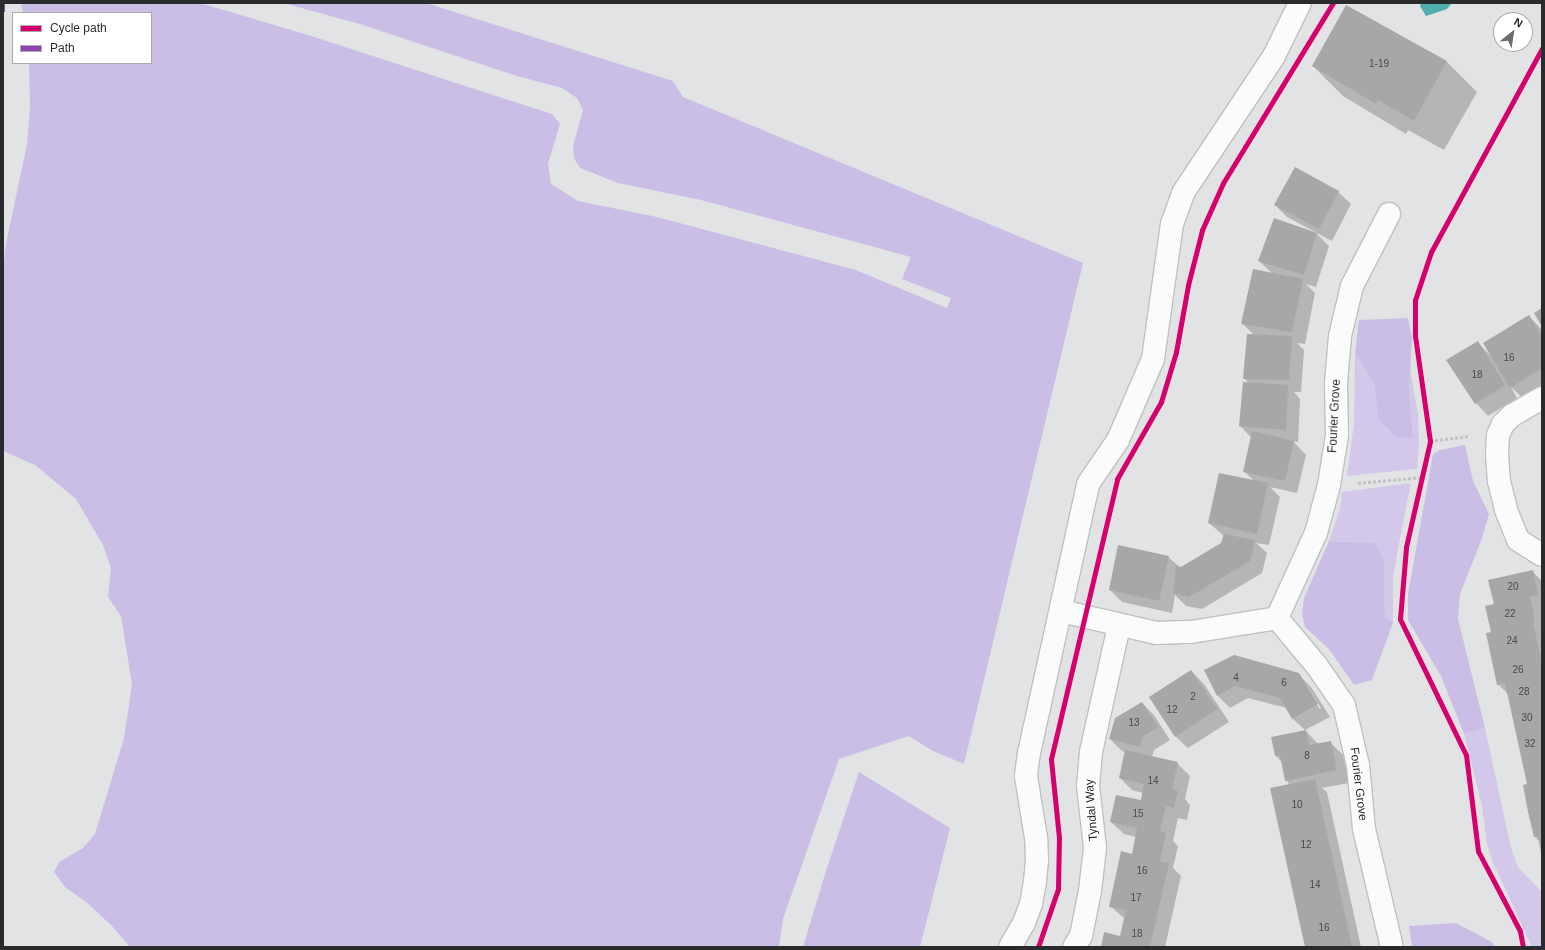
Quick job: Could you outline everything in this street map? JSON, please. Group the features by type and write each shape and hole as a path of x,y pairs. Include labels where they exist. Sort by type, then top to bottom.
{"street":[{"path":"1010,947 1027,916 1035,882 1037,861 1036,838 1026,776 1029,753 1088,484 1118,440 1153,358 1172,224 1183,193 1274,56 1300,3"},
{"name":"Fourier Grove","path":"1389,214 1352,286 1340,336 1336,383 1337,435 1329,485 1316,533 1277,618 1317,666 1344,705 1358,765 1364,829 1392,947"},
{"path":"1542,398 1512,415 1504,424 1498,434 1497,454 1506,510 1518,540 1542,556"},
{"path":"1061,611 1119,626 1156,633 1184,632 1277,618"},
{"name":"Tyndal Way","path":"1074,947 1081,936 1089,898 1095,848 1088,786 1091,752 1119,626"}],"path":[{"path":"1429,433 1429,448"},
{"path":"1430,441 1498,434"},
{"path":"1421,485 1424,470"},
{"path":"1329,485 1423,477"}],"shaded area":[{"path":"21,3 200,3 308,35 552,114 560,124 548,164 551,184 578,201 657,217 856,270 947,308 951,298 902,279 911,257 701,200 618,183 580,168 574,158 573,146 583,110 577,98 562,88 517,76 360,24 283,3 426,3 673,81 683,97 1083,263 964,764 931,750 909,736 839,759 783,919 779,947 130,947 111,925 86,902 65,887 54,872 59,862 83,848 95,834 124,738 132,684 121,616 108,597 111,568 103,545 76,499 35,465 3,451 3,270 6,244 27,144 30,107 29,64 152,64 152,12 23,12"},
{"path":"1408,318 1412,339 1409,388 1413,439 1396,437 1378,419 1374,384 1355,353 1359,320"},
{"path":"1355,353 1374,384 1378,419 1413,439 1409,388 1410,367 1418,415 1419,444 1417,469 1347,476 1354,423"},
{"path":"1465,445 1473,481 1489,514 1481,541 1460,594 1458,619 1485,728 1464,734 1441,676 1408,620 1408,594 1433,454 1440,450"},
{"path":"1411,483 1393,578 1393,623 1385,616 1384,561 1356,542 1329,541 1340,509 1342,492"},
{"path":"1329,541 1375,543 1384,561 1385,616 1393,623 1372,680 1354,685 1329,649 1305,627 1302,614 1304,598"},
{"path":"1485,728 1511,848 1518,867 1542,892 1542,947 1532,947 1492,860 1487,844 1482,806 1464,734"},
{"path":"859,772 950,828 920,947 803,947 825,874"},
{"path":"1456,923 1492,942 1495,947 1412,947 1409,926"}],"water":[{"path":"1421,3 1452,3 1447,9 1426,16 1420,6"}],"building":[{"path":"1346,5 1447,61 1414,121 1378,100 1376,104 1312,66"},
{"path":"1295,167 1339,191 1319,229 1274,205"},
{"path":"1274,218 1317,233 1304,275 1258,261"},
{"path":"1253,269 1303,279 1292,332 1241,324"},
{"path":"1542,308 1542,327 1534,313"},
{"path":"1529,315 1542,336 1542,368 1510,388 1483,343"},
{"path":"1247,334 1292,336 1289,380 1243,379"},
{"path":"1478,341 1505,385 1475,404 1446,360"},
{"path":"1243,382 1288,385 1286,430 1239,426"},
{"path":"1252,431 1294,441 1285,481 1243,472"},
{"path":"1219,473 1268,483 1257,534 1208,523"},
{"path":"1224,534 1255,540 1250,561 1189,597 1173,593 1176,566 1181,567 1221,543"},
{"path":"1118,545 1169,556 1159,601 1109,590"},
{"path":"1533,570 1538,595 1530,597 1535,622 1533,623 1542,664 1541,853 1538,836 1534,837 1528,812 1523,785 1527,784 1505,683 1497,685 1486,633 1491,632 1485,606 1494,604 1488,580"},
{"path":"1234,655 1299,673 1318,704 1292,719 1280,698 1235,686 1217,696 1204,670"},
{"path":"1191,670 1217,709 1175,737 1149,697"},
{"path":"1142,702 1158,727 1142,737 1140,747 1109,739 1115,718"},
{"path":"1306,730 1309,745 1331,741 1337,770 1285,781 1280,755 1275,756 1271,737"},
{"path":"1125,750 1178,762 1172,789 1178,791 1174,808 1166,806 1160,831 1166,833 1160,861 1169,863 1150,947 1101,947 1104,932 1120,936 1126,910 1109,907 1121,851 1132,854 1137,828 1110,822 1116,795 1141,800 1144,784 1119,778"},
{"path":"1315,779 1352,947 1305,947 1270,788"}],"marked path":[{"path":"3,3 3,12"}],"cycle path":[{"path":"1038,947 1058,889 1059,838 1051,759 1117,479 1161,402 1176,352 1188,285 1202,230 1223,183 1333,3"},
{"path":"1523,947 1520,931 1478,851 1466,755 1400,619 1406,547 1430,441 1415,335 1415,300 1431,252 1542,48"}]}
